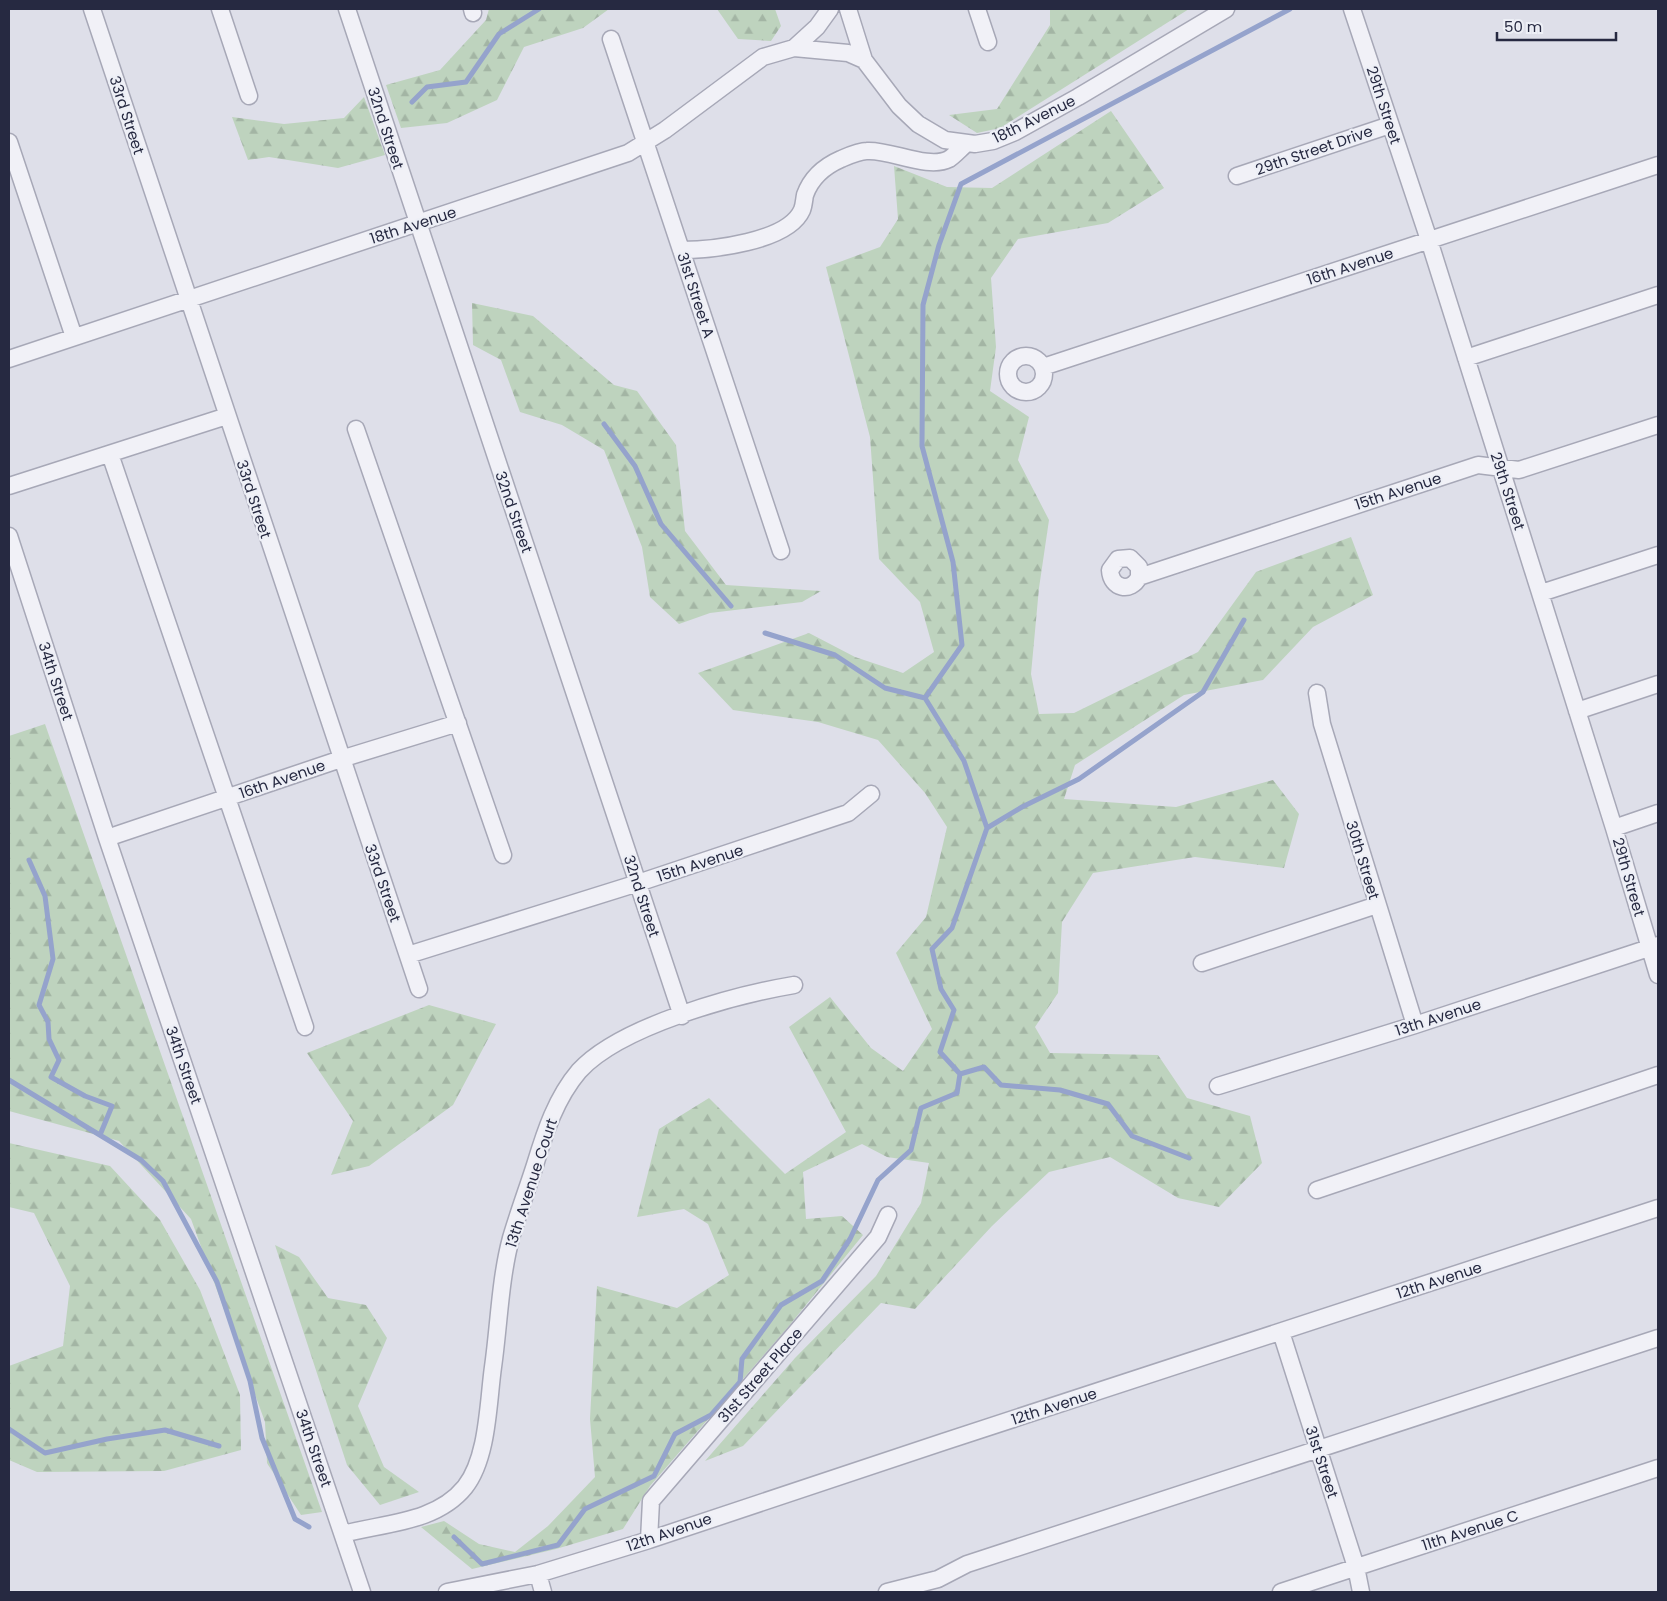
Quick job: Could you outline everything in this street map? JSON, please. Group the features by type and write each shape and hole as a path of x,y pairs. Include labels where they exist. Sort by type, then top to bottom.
{"street":[{"name":"33rd Street","path":"92,9 419,989"},
{"path":"220,9 249,96"},
{"name":"32nd Street","path":"347,9 682,1016"},
{"name":"18th Avenue","path":"794,48 817,27 830,9"},
{"path":"848,9 864,60"},
{"path":"978,9 988,42"},
{"name":"18th Avenue","path":"9,359 628,153 645,143 763,57 794,48 848,53 864,60 899,106 918,124 944,140 966,144 992,141 1015,132 1226,9"},
{"name":"29th Street","path":"1352,9 1429,240 1541,593 1576,711 1654,946 1658,975"},
{"name":"31st Street A","path":"611,39 781,551"},
{"name":"29th Street Drive","path":"1237,176 1390,124"},
{"path":"9,142 74,337"},
{"path":"681,250 732,247 783,228 794,221 802,210 810,183 819,173 841,159 866,150 923,161 948,159 966,144"},
{"name":"16th Avenue","path":"1042,367 1658,165"},
{"path":"1466,358 1658,295"},
{"path":"9,486 227,416"},
{"name":"15th Avenue","path":"1140,577 1478,465 1520,470 1658,424"},
{"path":"356,429 503,855"},
{"path":"110,454 305,1027"},
{"name":"34th Street","path":"10,546 362,1592"},
{"path":"1541,593 1658,555"},
{"path":"1576,711 1658,684"},
{"name":"30th Street","path":"1317,694 1322,724 1414,1025"},
{"name":"16th Avenue","path":"107,838 341,758 458,723"},
{"name":"15th Avenue","path":"408,955 638,883 848,813 871,794"},
{"path":"1614,828 1658,813"},
{"path":"1202,963 1377,905"},
{"name":"13th Avenue","path":"1218,1086 1414,1025 1654,946"},
{"name":"13th Avenue Court","path":"343,1534 405,1521 428,1514 455,1497 473,1474 483,1441 511,1240 546,1129 566,1089 580,1071 606,1048 649,1027 765,990 794,985"},
{"path":"1317,1190 1658,1075"},
{"name":"12th Avenue","path":"447,1592 538,1574 649,1540 1658,1208"},
{"name":"31st Street Place","path":"649,1540 651,1502 878,1237 888,1215"},
{"name":"31st Street","path":"1281,1332 1356,1567 1361,1592"},
{"path":"887,1592 941,1586 966,1564 1658,1338"},
{"name":"11th Avenue C","path":"1281,1592 1658,1468"},
{"path":"538,1574 543,1592"}],"green space":[{"path":"489,9 609,9 583,28 524,47 497,100 447,123 401,128 386,85 440,70 486,20"},
{"path":"717,9 775,9 781,26 771,41 738,39"},
{"path":"1050,9 1189,9 1000,128 977,133 949,115 997,109 1050,25"},
{"path":"364,97 385,155 338,168 269,157 248,160 232,117 284,124 344,118"},
{"path":"1111,111 1164,188 1108,223 1018,239 991,278 996,347 990,391 1029,417 1018,460 1049,520 1039,588 1031,674 1039,714 1074,713 1198,652 1256,572 1351,537 1373,595 1313,627 1263,680 1184,695 1075,765 1064,799 1176,807 1273,780 1299,814 1284,868 1195,857 1093,873 1062,922 1058,993 1035,1027 1050,1053 1158,1055 1187,1098 1250,1116 1262,1163 1219,1207 1178,1198 1110,1157 1049,1172 992,1226 915,1309 881,1303 743,1446 705,1461 795,1358 876,1276 921,1203 929,1163 887,1157 862,1144 803,1172 806,1219 842,1216 863,1235 788,1327 650,1486 623,1529 556,1549 472,1569 421,1527 444,1521 479,1544 515,1552 548,1526 595,1477 590,1419 597,1286 677,1308 729,1275 708,1224 684,1209 637,1217 659,1129 709,1098 785,1174 846,1132 789,1027 830,997 871,1048 903,1071 932,1029 896,953 926,917 947,827 925,793 878,740 818,722 733,710 698,673 809,633 855,657 903,673 934,652 920,602 879,559 870,437 826,267 880,247 898,219 894,166 947,187 992,188"},
{"path":"472,303 533,316 614,385 637,391 676,445 685,531 726,585 821,591 802,602 710,613 679,624 650,597 642,547 604,450 562,425 520,412 501,360 473,345"},
{"path":"45,724 322,1512 301,1515 267,1463 265,1422 191,1219 119,1141 9,1111 9,736"},
{"path":"429,1005 496,1024 453,1105 369,1166 331,1175 353,1121 307,1053"},
{"path":"9,1143 110,1166 160,1220 200,1290 240,1395 241,1450 164,1471 37,1472 9,1460 9,1366 63,1346 70,1286 34,1213 9,1207"},
{"path":"275,1245 299,1257 328,1298 366,1305 387,1338 358,1406 384,1467 419,1492 380,1505 347,1465"}],"waterway":[{"path":"412,102 427,87 466,82 499,34 539,9"},
{"path":"454,1537 482,1564 558,1545 585,1509 654,1476 675,1434 711,1415 740,1382 742,1359 781,1305 822,1281 850,1239 878,1180 911,1150 921,1108 957,1093 960,1074 940,1052 954,1010 941,989 932,949 952,928 987,828 964,761 925,698 962,645 953,562 922,446 923,305 939,245 961,184 1290,9"},
{"path":"604,424 635,466 661,524 731,606"},
{"path":"987,828 1022,807 1079,779 1203,692 1244,620"},
{"path":"765,633 835,655 885,688 925,698"},
{"path":"29,860 45,896 53,959 39,1005 48,1022 49,1039 59,1060 51,1077 85,1096 112,1106 100,1135"},
{"path":"960,1074 984,1067 1001,1085 1060,1090 1108,1104 1132,1136 1189,1158"},
{"path":"9,1080 141,1160 163,1181 217,1282 250,1381 262,1438 295,1519 309,1527"},
{"path":"9,1429 45,1453 107,1439 165,1430 219,1446"}]}
